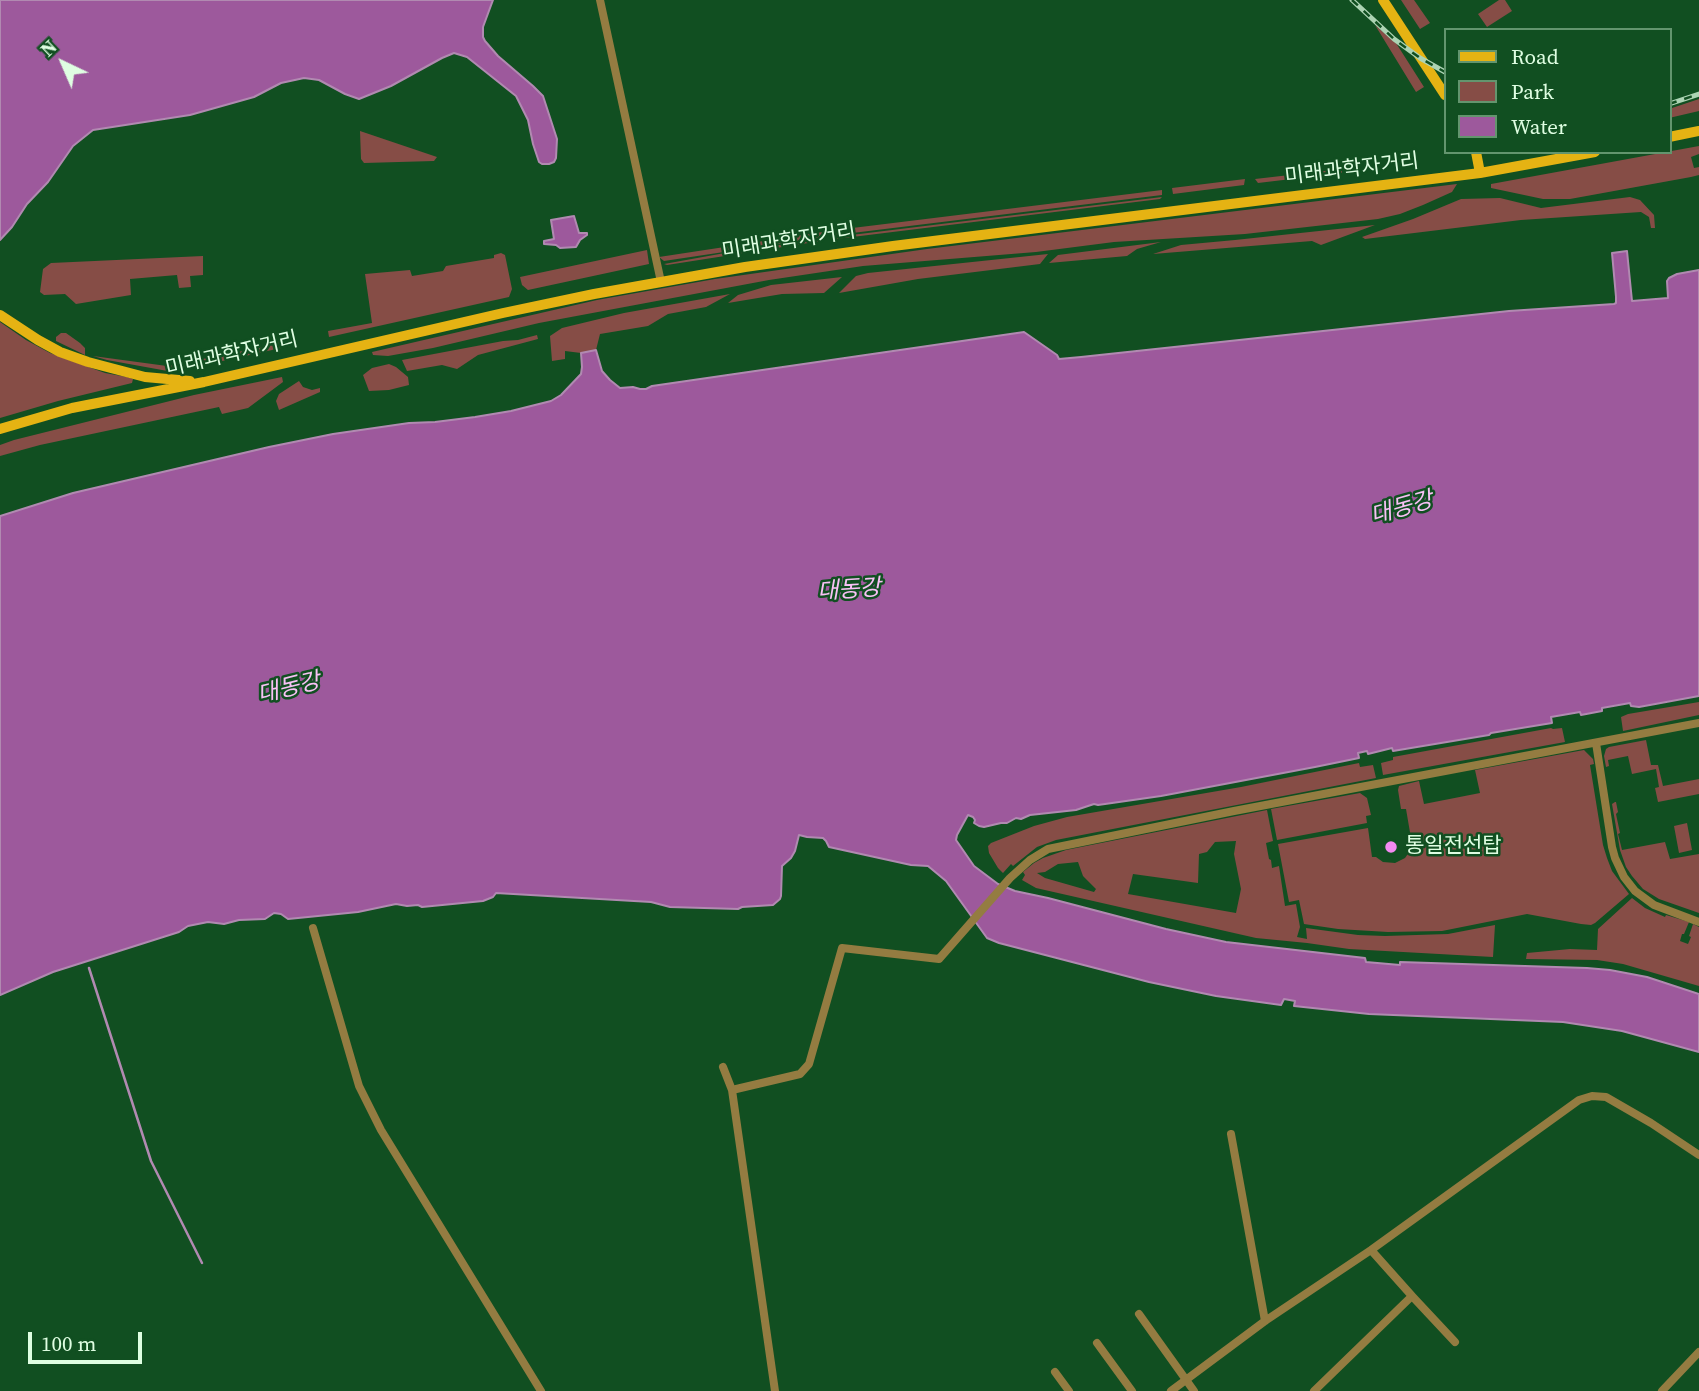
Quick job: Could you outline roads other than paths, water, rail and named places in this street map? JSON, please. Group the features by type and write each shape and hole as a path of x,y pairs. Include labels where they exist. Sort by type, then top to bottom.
{"main road":[{"path":"1385,1 1444,93"},
{"path":"1671,137 1699,131"},
{"path":"1476,154 1480,173"},
{"name":"미래과학자거리","path":"0,429 72,408 204,382 503,313 745,267 1480,173 1584,154"},
{"path":"0,315 38,340 88,362 145,377 204,382"}],"street":[{"path":"600,0 661,282"},
{"path":"732,1090 800,1074 809,1064 842,948 939,959 1010,878 1030,860 1048,849 1699,723"},
{"path":"1596,743 1612,846 1624,877 1635,891 1654,905 1699,922"},
{"path":"313,928 359,1086 381,1130 541,1391"},
{"path":"723,1067 732,1090 775,1391"},
{"path":"1171,1391 1265,1321 1371,1250 1579,1100 1592,1096 1606,1097 1699,1155"},
{"path":"1231,1133 1265,1321"},
{"path":"1371,1250 1455,1342"},
{"path":"1314,1391 1412,1296"},
{"path":"1139,1314 1195,1391"},
{"path":"1097,1343 1132,1391"},
{"path":"1662,1391 1699,1352"},
{"path":"1055,1373 1069,1391"}],"water":[{"path":"0,0 493,0 483,27 483,37 498,56 543,96 557,139 556,158 549,164 539,162 528,120 516,96 467,57 454,53 391,86 359,99 319,80 304,78 281,83 254,97 190,115 93,130 73,146 48,182 27,204 0,240"},
{"path":"574,216 579,233 587,233 576,247 560,248 544,244 544,241 554,239 551,220"},
{"name":"대동강","path":"1627,251 1632,301 1668,298 1669,278 1699,270 1699,696 1639,707 1631,706 1630,703 1581,715 1580,712 1551,717 1552,723 1393,751 1392,748 1368,754 1367,751 1358,753 1359,758 1315,767 1161,796 1030,815 984,827 974,823 973,817 968,815 956,840 974,866 998,884 1015,891 1226,942 1365,958 1366,962 1400,965 1400,962 1587,968 1647,977 1699,994 1699,1052 1622,1031 1563,1022 1369,1014 1294,1006 1295,1001 1284,999 1281,1005 1216,996 1149,982 987,938 946,881 928,866 911,865 829,847 823,838 799,835 795,851 782,866 781,896 773,905 738,909 670,907 651,902 496,893 483,901 422,907 396,904 358,912 288,919 274,913 265,919 239,920 224,924 208,922 188,926 179,932 53,972 0,995 0,516 73,493 269,447 333,434 475,417 551,401 561,395 581,374 581,353 596,350 602,371 610,380 620,388 640,389 1024,332 1059,359 1081,357 1509,311 1614,304 1616,297 1612,253"}],"waterway":[{"path":"89,968 151,1161 202,1263"}],"railway":[{"path":"1352,0 1394,39 1444,71"},
{"path":"1671,103 1699,94"}],"place":[{"name":"통일전선탑","path":"1391,847"}]}
